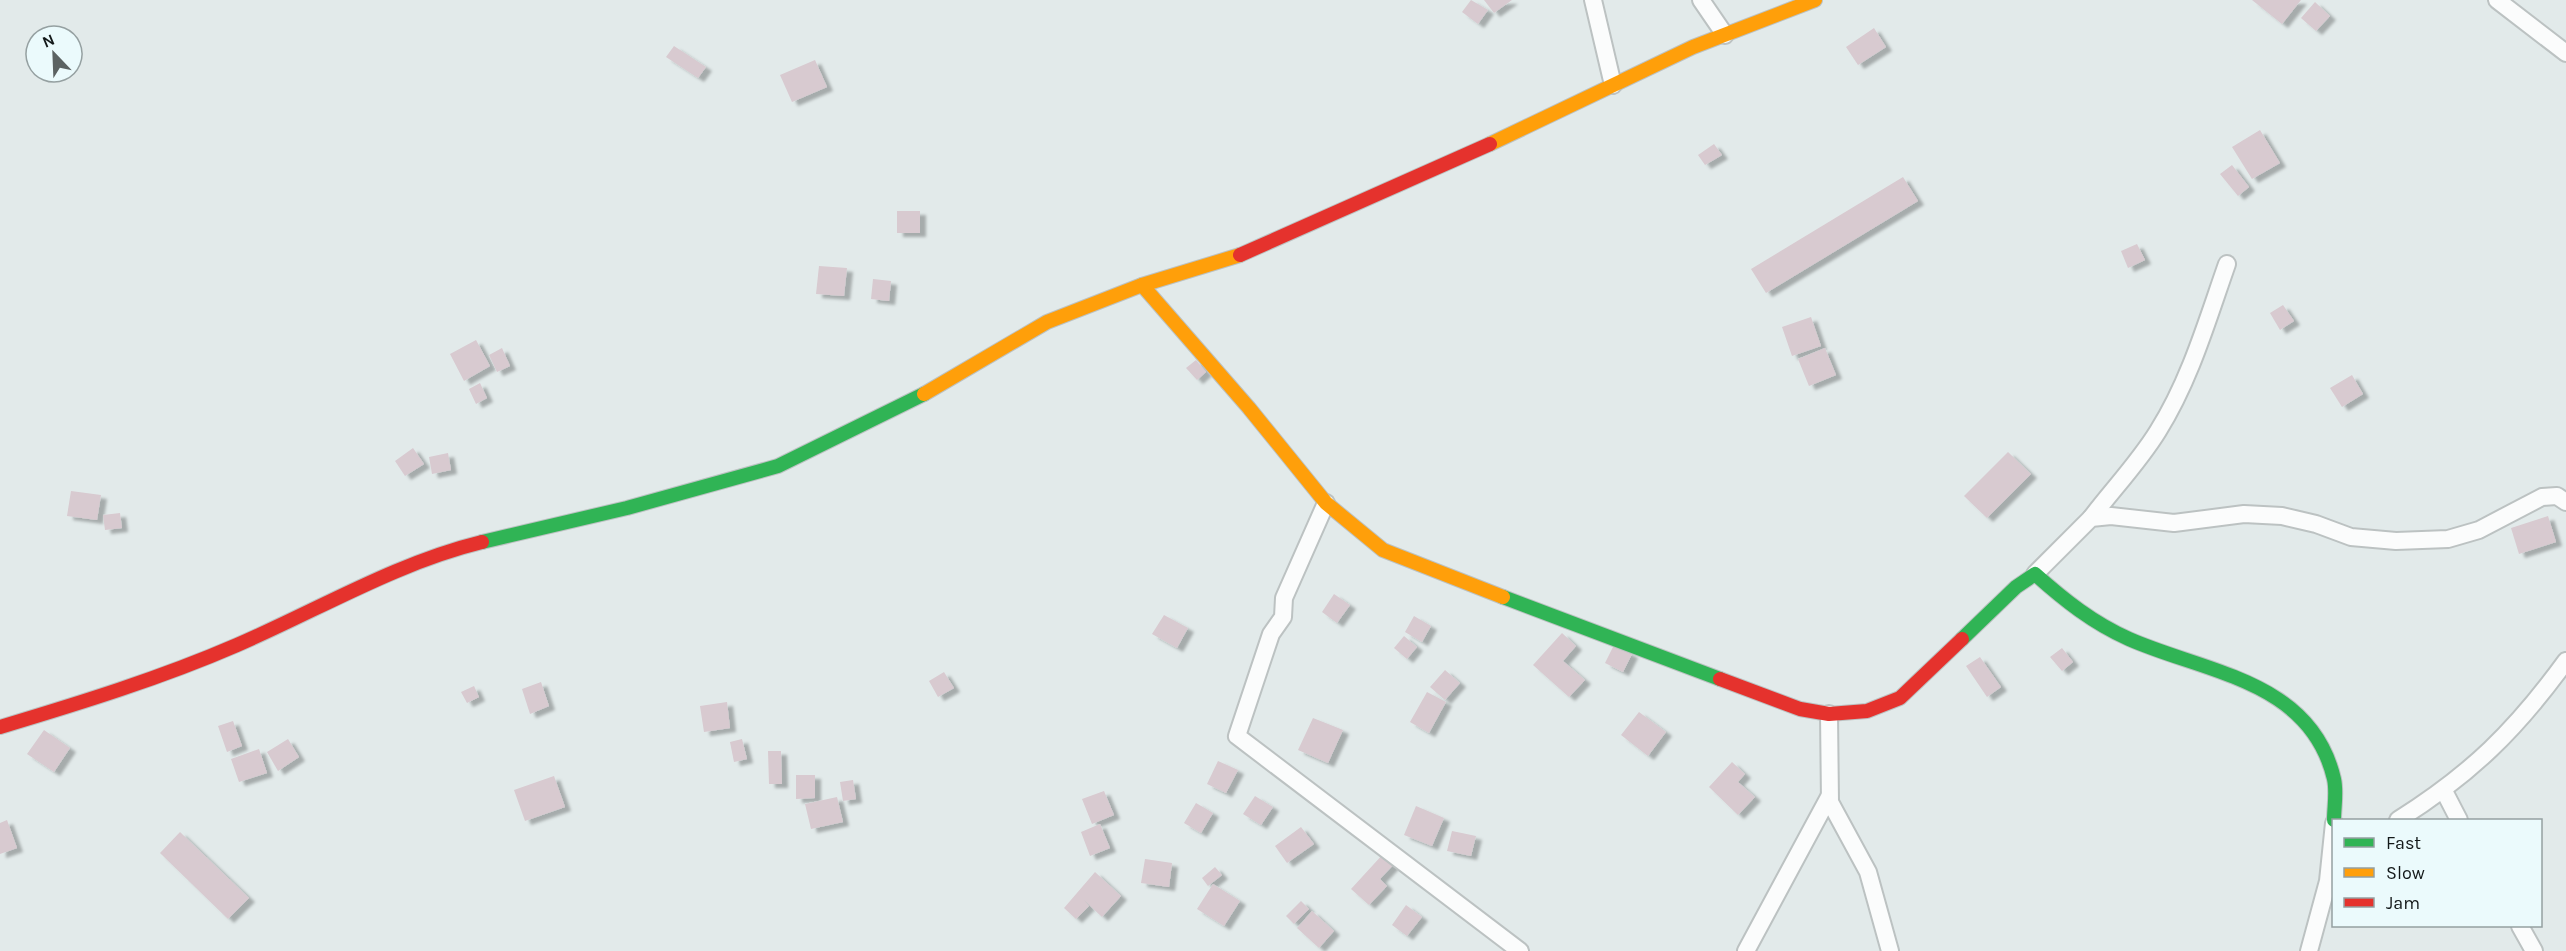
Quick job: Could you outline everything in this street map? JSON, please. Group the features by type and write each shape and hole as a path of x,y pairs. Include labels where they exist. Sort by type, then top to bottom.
{"street":[{"path":"1593,0 1613,85"},
{"path":"1701,0 1725,35"},
{"path":"0,728 91,700 178,669 295,620 373,582 458,548 627,508 778,466 935,389 1047,322 1142,285 1246,253 1482,148 1613,85 1725,35 1815,0"},
{"path":"2497,0 2566,53"},
{"path":"1142,285 1249,408 1326,503 1383,550 1747,689 1800,708 1829,714 1867,711 1900,698 2016,587 2036,574 2091,518 2134,466 2159,430 2188,375 2227,264"},
{"path":"2091,518 2111,516 2174,523 2244,514 2282,516 2316,524 2351,537 2396,541 2448,538 2479,530 2542,497 2557,496 2566,502"},
{"path":"1326,503 1284,598 1283,617 1271,634 1237,736 1520,951"},
{"path":"2036,574 2065,602 2100,625 2137,642 2232,675 2285,703 2310,726 2325,752 2334,780 2334,819"},
{"path":"2400,819 2444,791 2497,746 2566,661"},
{"path":"1829,714 1829,797 1835,813 1868,872 1890,951"},
{"path":"2444,791 2458,819"},
{"path":"1746,951 1829,797"},
{"path":"2308,951 2328,881 2332,852"},
{"path":"2521,927 2534,951"}],"building":[{"path":"1471,0 1488,10 1478,24 1462,12"},
{"path":"1484,0 1512,0 1494,13"},
{"path":"2252,0 2301,0 2282,24"},
{"path":"2315,2 2330,16 2316,31 2301,18"},
{"path":"1874,28 1886,47 1858,65 1846,47"},
{"path":"674,46 706,67 698,78 666,57"},
{"path":"815,60 827,87 792,102 780,75"},
{"path":"2260,130 2280,163 2252,179 2232,147"},
{"path":"1714,144 1722,155 1705,165 1698,155"},
{"path":"2232,165 2249,187 2238,196 2220,174"},
{"path":"1903,177 1918,201 1766,293 1751,269"},
{"path":"897,211 920,211 920,233 897,233"},
{"path":"2137,244 2145,260 2128,268 2121,251"},
{"path":"819,266 847,268 844,296 816,294"},
{"path":"873,279 891,281 889,301 871,299"},
{"path":"2283,305 2294,321 2280,330 2270,313"},
{"path":"1811,317 1821,346 1792,356 1782,327"},
{"path":"476,340 490,366 464,381 450,354"},
{"path":"502,348 510,366 497,372 489,355"},
{"path":"1825,348 1836,375 1809,386 1798,359"},
{"path":"1196,360 1206,372 1197,380 1186,368"},
{"path":"2352,375 2363,394 2342,407 2330,388"},
{"path":"480,383 487,398 476,404 469,389"},
{"path":"413,448 424,464 405,476 395,461"},
{"path":"2008,452 2031,474 1987,518 1964,496"},
{"path":"448,453 451,470 432,474 429,457"},
{"path":"71,491 101,495 97,520 67,516"},
{"path":"120,513 122,528 105,530 103,515"},
{"path":"2548,516 2556,542 2519,554 2511,528"},
{"path":"1334,594 1350,605 1337,623 1322,612"},
{"path":"1164,615 1188,628 1177,648 1152,634"},
{"path":"1414,616 1431,626 1422,642 1405,632"},
{"path":"1562,633 1576,646 1563,661 1585,680 1569,697 1533,665"},
{"path":"1404,636 1417,647 1407,659 1394,648"},
{"path":"1614,645 1632,654 1623,672 1605,663"},
{"path":"2062,648 2073,662 2062,671 2050,657"},
{"path":"1980,657 2001,687 1987,697 1966,666"},
{"path":"1445,670 1460,683 1445,700 1430,687"},
{"path":"944,672 954,688 938,697 929,681"},
{"path":"541,682 549,706 530,714 522,689"},
{"path":"474,686 479,697 467,703 461,692"},
{"path":"1427,692 1446,702 1429,733 1410,722"},
{"path":"727,702 730,728 704,732 700,706"},
{"path":"1639,712 1666,732 1648,756 1621,735"},
{"path":"1313,718 1343,730 1328,763 1298,750"},
{"path":"233,721 242,746 227,752 218,726"},
{"path":"44,730 70,748 54,772 27,754"},
{"path":"288,739 299,757 278,771 267,752"},
{"path":"742,739 747,759 734,762 730,742"},
{"path":"259,749 267,773 239,782 231,759"},
{"path":"768,751 781,751 782,784 769,784"},
{"path":"1218,761 1238,770 1226,793 1207,784"},
{"path":"1732,762 1745,774 1738,782 1755,797 1738,815 1709,787"},
{"path":"796,775 815,775 815,798 796,799"},
{"path":"554,776 565,807 525,821 514,790"},
{"path":"853,780 856,799 843,801 840,782"},
{"path":"1104,791 1114,815 1092,824 1082,799"},
{"path":"1255,796 1273,807 1261,825 1243,814"},
{"path":"837,797 843,822 811,829 805,804"},
{"path":"1196,803 1213,813 1201,833 1184,823"},
{"path":"1416,806 1444,818 1432,846 1404,835"},
{"path":"7,820 17,848 0,854 0,823"},
{"path":"1100,824 1110,848 1090,856 1081,832"},
{"path":"1301,827 1314,844 1287,863 1275,846"},
{"path":"1452,831 1476,836 1471,856 1447,851"},
{"path":"180,832 249,898 228,919 160,853"},
{"path":"1384,853 1395,863 1380,879 1387,886 1369,905 1351,889"},
{"path":"1145,859 1172,863 1169,887 1141,883"},
{"path":"1215,867 1222,875 1208,886 1202,878"},
{"path":"1095,872 1121,896 1102,917 1084,900 1089,906 1076,919 1064,908"},
{"path":"1213,884 1240,901 1224,926 1197,909"},
{"path":"1301,901 1309,909 1294,924 1286,916"},
{"path":"1406,905 1422,917 1407,936 1392,925"},
{"path":"1312,911 1334,931 1319,948 1297,928"}],"traffic: fast":[{"path":"482,542 627,508 778,466 924,394"},
{"path":"1962,639 2016,587 2035,574 2079,610 2116,633 2159,651 2222,672 2279,700 2303,720 2322,746 2335,784 2334,819"},
{"path":"1503,597 1720,679"}],"traffic: slow":[{"path":"1490,144 1693,47 1815,0"},
{"path":"924,394 1047,322 1142,285 1240,255"},
{"path":"1142,285 1249,408 1326,503 1383,550 1503,597"}],"traffic: jam":[{"path":"1240,255 1490,144"},
{"path":"0,727 179,668 237,645 419,562 482,542"},
{"path":"1720,679 1800,709 1829,714 1867,711 1900,698 1962,639"}]}
